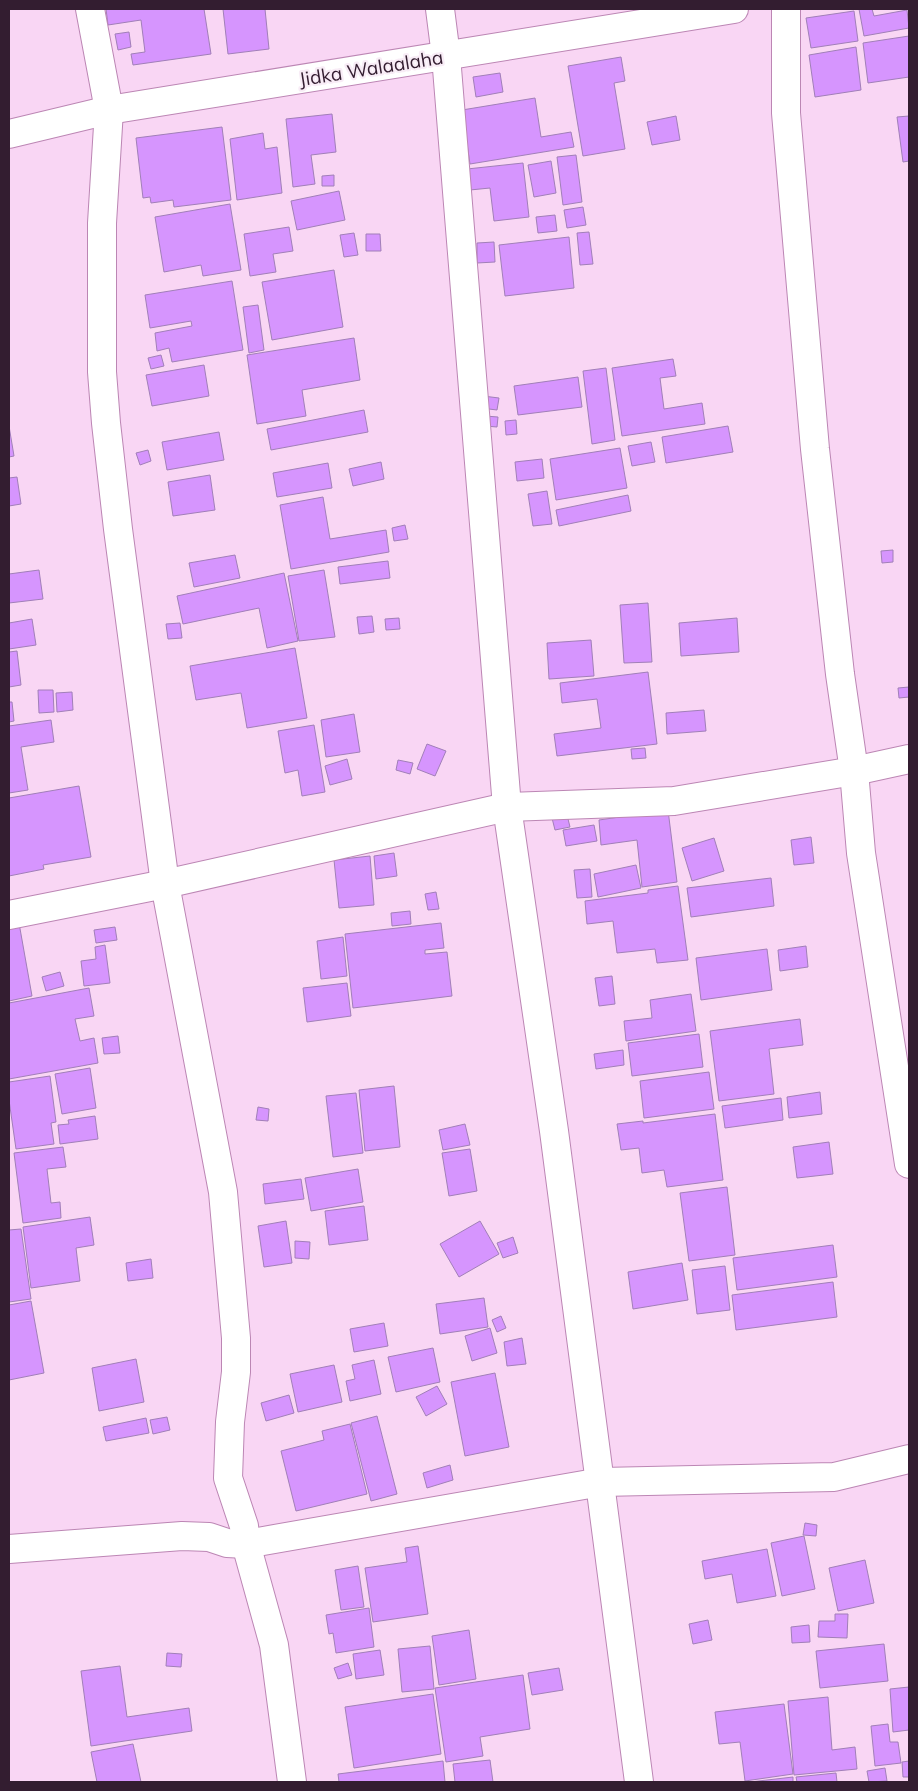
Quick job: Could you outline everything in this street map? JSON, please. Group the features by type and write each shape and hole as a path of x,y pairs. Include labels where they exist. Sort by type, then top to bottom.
{"street":[{"path":"90,9 109,110 102,223 102,372 118,529 165,884 223,1192 236,1338 236,1372 230,1422 228,1478 244,1526 246,1544 274,1646 292,1782"},
{"path":"440,9 446,56 507,807 554,1131 640,1782"},
{"name":"Jidka Walaalaha","path":"9,134 109,110 734,9"},
{"path":"786,9 786,113 815,449 840,674 854,771 861,853 909,1164"},
{"path":"9,914 165,884 507,807 674,801 854,771 909,759"},
{"path":"9,1549 182,1536 209,1537 227,1543 246,1544 601,1482 834,1477 909,1458"}],"building":[{"path":"106,9 204,9 211,54 133,65 131,54 145,52 141,20 108,25"},
{"path":"223,9 265,9 269,49 228,54"},
{"path":"859,9 872,9 874,16 907,10 909,28 864,36"},
{"path":"854,11 858,41 811,48 806,18"},
{"path":"129,32 131,47 118,50 115,34"},
{"path":"909,36 909,77 868,83 863,43"},
{"path":"856,47 861,90 815,97 809,55"},
{"path":"621,57 625,81 614,83 625,149 583,156 568,66"},
{"path":"500,73 503,92 476,97 473,77"},
{"path":"535,98 541,137 571,132 574,147 470,164 462,110"},
{"path":"332,114 336,152 311,155 315,184 293,187 286,119"},
{"path":"676,116 680,140 652,145 647,122"},
{"path":"909,116 909,161 903,162 897,117"},
{"path":"222,127 231,200 174,207 173,200 151,203 150,197 143,198 136,138"},
{"path":"263,133 265,149 277,147 282,193 237,200 230,139"},
{"path":"576,155 582,202 563,205 557,157"},
{"path":"551,161 556,193 534,197 528,165"},
{"path":"523,163 529,217 494,221 490,188 470,190 467,169"},
{"path":"334,175 334,186 322,186 322,176"},
{"path":"339,191 345,220 297,230 291,201"},
{"path":"230,204 241,270 203,276 201,265 164,272 155,217"},
{"path":"583,207 586,225 567,228 564,210"},
{"path":"555,215 557,231 538,233 536,217"},
{"path":"289,227 293,251 273,254 276,272 250,276 244,234"},
{"path":"589,232 593,264 580,265 577,233"},
{"path":"354,233 358,255 344,257 340,235"},
{"path":"366,234 380,234 381,251 366,251"},
{"path":"569,237 574,288 505,296 499,245"},
{"path":"494,242 495,262 477,263 477,243"},
{"path":"334,270 343,327 272,340 262,282"},
{"path":"232,281 243,350 172,362 169,348 157,351 155,333 192,326 191,321 150,328 145,295"},
{"path":"258,305 264,350 249,353 243,307"},
{"path":"354,338 360,380 302,390 306,416 257,424 247,355"},
{"path":"161,355 164,366 151,369 148,358"},
{"path":"673,359 676,376 660,378 664,409 702,403 705,424 622,436 612,368"},
{"path":"204,365 209,396 152,406 146,375"},
{"path":"606,368 615,440 592,444 583,371"},
{"path":"578,377 582,407 518,415 514,386"},
{"path":"483,396 499,398 497,410 481,408"},
{"path":"364,410 368,432 271,450 267,429"},
{"path":"485,416 498,417 497,427 485,426"},
{"path":"516,420 517,434 506,435 505,421"},
{"path":"9,426 14,456 9,457"},
{"path":"728,426 733,452 666,463 662,437"},
{"path":"219,432 224,460 167,470 162,442"},
{"path":"651,442 655,462 632,466 628,446"},
{"path":"620,448 627,488 556,500 550,459"},
{"path":"148,450 151,461 140,465 136,453"},
{"path":"542,459 544,478 517,481 515,462"},
{"path":"381,462 384,479 353,486 349,469"},
{"path":"328,463 332,488 277,497 273,473"},
{"path":"210,475 215,510 173,516 168,482"},
{"path":"17,477 21,504 9,506 9,478"},
{"path":"547,491 552,524 533,526 528,494"},
{"path":"628,495 631,511 559,526 556,510"},
{"path":"323,497 330,539 386,530 389,552 291,569 280,505"},
{"path":"405,525 408,539 394,541 392,528"},
{"path":"893,550 893,562 882,563 881,551"},
{"path":"235,555 240,578 194,587 189,563"},
{"path":"388,561 390,578 340,584 338,567"},
{"path":"39,570 43,599 9,603 9,574"},
{"path":"324,570 335,637 299,641 288,576"},
{"path":"284,573 298,641 267,648 259,608 183,624 177,596"},
{"path":"648,603 652,662 624,663 620,605"},
{"path":"372,616 374,632 359,634 357,617"},
{"path":"399,618 400,629 386,630 385,619"},
{"path":"737,618 739,652 681,656 679,623"},
{"path":"32,619 36,645 9,649 9,623"},
{"path":"180,623 182,638 168,639 166,624"},
{"path":"591,640 594,676 549,679 547,643"},
{"path":"295,648 307,718 247,728 241,693 196,700 190,666"},
{"path":"17,651 21,685 9,687 9,652"},
{"path":"648,672 657,744 557,756 554,734 601,728 597,699 562,703 560,683"},
{"path":"909,687 909,697 899,698 898,688"},
{"path":"38,690 53,690 54,712 39,713"},
{"path":"72,692 73,710 57,712 56,693"},
{"path":"9,702 12,702 14,721 9,722"},
{"path":"704,710 706,731 667,734 666,713"},
{"path":"354,714 360,752 326,757 321,720"},
{"path":"51,720 54,742 21,747 28,790 9,793 9,726"},
{"path":"314,725 325,792 302,796 298,770 285,773 278,731"},
{"path":"427,744 446,751 435,776 417,769"},
{"path":"645,748 646,758 632,759 631,749"},
{"path":"347,759 352,779 330,785 325,766"},
{"path":"398,760 413,763 410,774 396,770"},
{"path":"79,786 91,857 43,865 44,869 9,876 9,798"},
{"path":"668,810 677,882 642,887 637,840 601,845 599,820"},
{"path":"567,815 570,827 555,830 552,818"},
{"path":"594,825 597,841 566,846 563,830"},
{"path":"811,837 814,863 794,865 791,840"},
{"path":"714,838 724,871 692,881 682,848"},
{"path":"394,853 397,876 376,879 374,856"},
{"path":"370,856 374,905 339,908 334,860"},
{"path":"636,865 641,888 598,897 594,874"},
{"path":"590,869 592,897 577,898 574,870"},
{"path":"771,878 774,906 691,917 687,888"},
{"path":"678,886 688,960 657,963 655,949 617,953 613,921 587,924 585,901 648,893 648,890"},
{"path":"436,892 439,909 428,910 425,894"},
{"path":"410,911 411,924 392,926 391,913"},
{"path":"19,923 32,996 9,1001 9,925"},
{"path":"441,923 444,948 425,950 425,954 447,952 452,996 353,1008 345,934"},
{"path":"115,927 117,940 96,943 94,930"},
{"path":"343,937 347,976 321,979 317,941"},
{"path":"105,945 110,983 84,986 81,961 96,959 95,947"},
{"path":"806,946 808,967 780,971 778,950"},
{"path":"767,949 772,990 701,1000 696,958"},
{"path":"60,972 64,986 46,991 42,977"},
{"path":"612,976 615,1004 599,1006 595,978"},
{"path":"347,983 351,1016 307,1022 303,988"},
{"path":"89,988 94,1016 75,1019 80,1041 94,1038 98,1063 9,1079 9,1003"},
{"path":"691,994 696,1031 626,1041 624,1021 652,1018 650,1000"},
{"path":"800,1019 803,1045 769,1049 774,1094 719,1101 710,1031"},
{"path":"699,1034 703,1067 632,1076 628,1043"},
{"path":"118,1036 120,1053 104,1054 102,1038"},
{"path":"623,1050 624,1065 596,1069 594,1054"},
{"path":"90,1068 96,1108 62,1114 55,1074"},
{"path":"709,1072 714,1109 644,1118 640,1081"},
{"path":"50,1076 56,1122 51,1123 54,1144 16,1149 9,1100 9,1082"},
{"path":"394,1086 400,1147 365,1151 359,1090"},
{"path":"820,1092 822,1114 789,1118 787,1097"},
{"path":"356,1093 363,1153 333,1157 326,1096"},
{"path":"781,1098 783,1120 725,1128 722,1106"},
{"path":"258,1107 269,1109 268,1121 256,1120"},
{"path":"715,1114 723,1180 667,1187 664,1170 642,1173 639,1148 621,1150 617,1124 643,1121 643,1123"},
{"path":"95,1116 98,1139 60,1144 58,1125 69,1124 68,1120"},
{"path":"465,1124 470,1145 443,1150 439,1130"},
{"path":"829,1142 833,1174 797,1178 793,1147"},
{"path":"63,1147 66,1167 47,1169 51,1203 60,1202 61,1218 23,1223 14,1153"},
{"path":"470,1149 477,1191 449,1196 442,1153"},
{"path":"358,1169 363,1202 311,1211 305,1178"},
{"path":"301,1179 304,1199 265,1204 263,1184"},
{"path":"727,1187 735,1255 689,1261 680,1193"},
{"path":"364,1206 368,1240 329,1245 325,1211"},
{"path":"90,1217 94,1245 76,1248 80,1281 31,1288 23,1227"},
{"path":"286,1221 292,1263 264,1267 258,1226"},
{"path":"480,1221 499,1254 459,1277 440,1244"},
{"path":"21,1229 31,1299 9,1302 9,1230"},
{"path":"513,1237 518,1253 503,1258 497,1243"},
{"path":"295,1241 310,1242 309,1259 295,1258"},
{"path":"833,1245 837,1277 737,1290 733,1258"},
{"path":"151,1259 153,1278 128,1281 126,1263"},
{"path":"682,1263 688,1300 633,1309 628,1272"},
{"path":"725,1266 730,1310 697,1314 692,1270"},
{"path":"833,1282 837,1317 736,1330 732,1295"},
{"path":"484,1298 488,1327 440,1334 436,1304"},
{"path":"31,1301 44,1373 9,1380 9,1305"},
{"path":"501,1316 506,1328 497,1332 492,1320"},
{"path":"384,1323 388,1346 354,1352 350,1329"},
{"path":"490,1328 497,1353 472,1361 465,1336"},
{"path":"522,1338 526,1364 507,1366 504,1342"},
{"path":"433,1348 440,1382 396,1392 388,1357"},
{"path":"136,1359 144,1402 99,1411 92,1368"},
{"path":"374,1360 381,1394 350,1401 346,1381 355,1379 352,1365"},
{"path":"334,1365 342,1402 298,1412 290,1374"},
{"path":"495,1373 509,1447 465,1456 451,1382"},
{"path":"437,1386 447,1404 426,1416 416,1397"},
{"path":"289,1395 294,1413 266,1421 261,1403"},
{"path":"377,1416 397,1494 371,1501 351,1423"},
{"path":"167,1417 170,1430 153,1434 150,1420"},
{"path":"146,1418 149,1433 106,1441 103,1427"},
{"path":"350,1424 367,1494 296,1511 281,1451 324,1440 322,1431"},
{"path":"450,1465 453,1480 427,1488 423,1473"},
{"path":"805,1523 817,1525 816,1536 803,1535"},
{"path":"804,1536 815,1589 782,1596 771,1543"},
{"path":"418,1546 428,1614 373,1622 365,1568 407,1562 405,1548"},
{"path":"767,1549 776,1596 737,1603 732,1574 705,1579 702,1561"},
{"path":"865,1560 874,1603 838,1611 829,1568"},
{"path":"358,1566 364,1607 341,1610 335,1570"},
{"path":"369,1608 374,1647 336,1653 333,1633 329,1634 326,1615"},
{"path":"835,1614 848,1614 847,1638 818,1637 819,1621 835,1621"},
{"path":"708,1620 712,1640 693,1644 689,1624"},
{"path":"809,1625 810,1642 792,1643 791,1627"},
{"path":"469,1630 476,1679 439,1685 432,1636"},
{"path":"884,1644 888,1681 820,1688 816,1651"},
{"path":"430,1646 434,1689 402,1692 398,1649"},
{"path":"380,1650 384,1675 356,1679 353,1654"},
{"path":"167,1653 182,1654 181,1667 166,1666"},
{"path":"348,1663 352,1675 338,1679 334,1668"},
{"path":"120,1666 127,1717 189,1708 192,1731 91,1746 81,1671"},
{"path":"559,1668 563,1690 532,1695 528,1673"},
{"path":"523,1675 530,1729 480,1737 483,1756 446,1762 435,1688"},
{"path":"909,1687 909,1730 893,1732 890,1689"},
{"path":"433,1694 441,1754 354,1768 345,1707"},
{"path":"828,1697 832,1750 855,1747 857,1769 794,1775 788,1701"},
{"path":"784,1704 793,1774 745,1781 740,1742 719,1744 715,1712"},
{"path":"888,1724 890,1742 898,1742 901,1763 875,1766 871,1726"},
{"path":"133,1744 141,1782 97,1782 91,1752"},
{"path":"490,1760 493,1782 455,1782 453,1764"},
{"path":"443,1761 445,1782 339,1782 338,1774"},
{"path":"909,1761 909,1777 903,1777 902,1762"},
{"path":"885,1768 887,1781 869,1782 867,1771"},
{"path":"836,1773 837,1782 797,1782 796,1777"},
{"path":"793,1777 793,1782 750,1782"}]}
